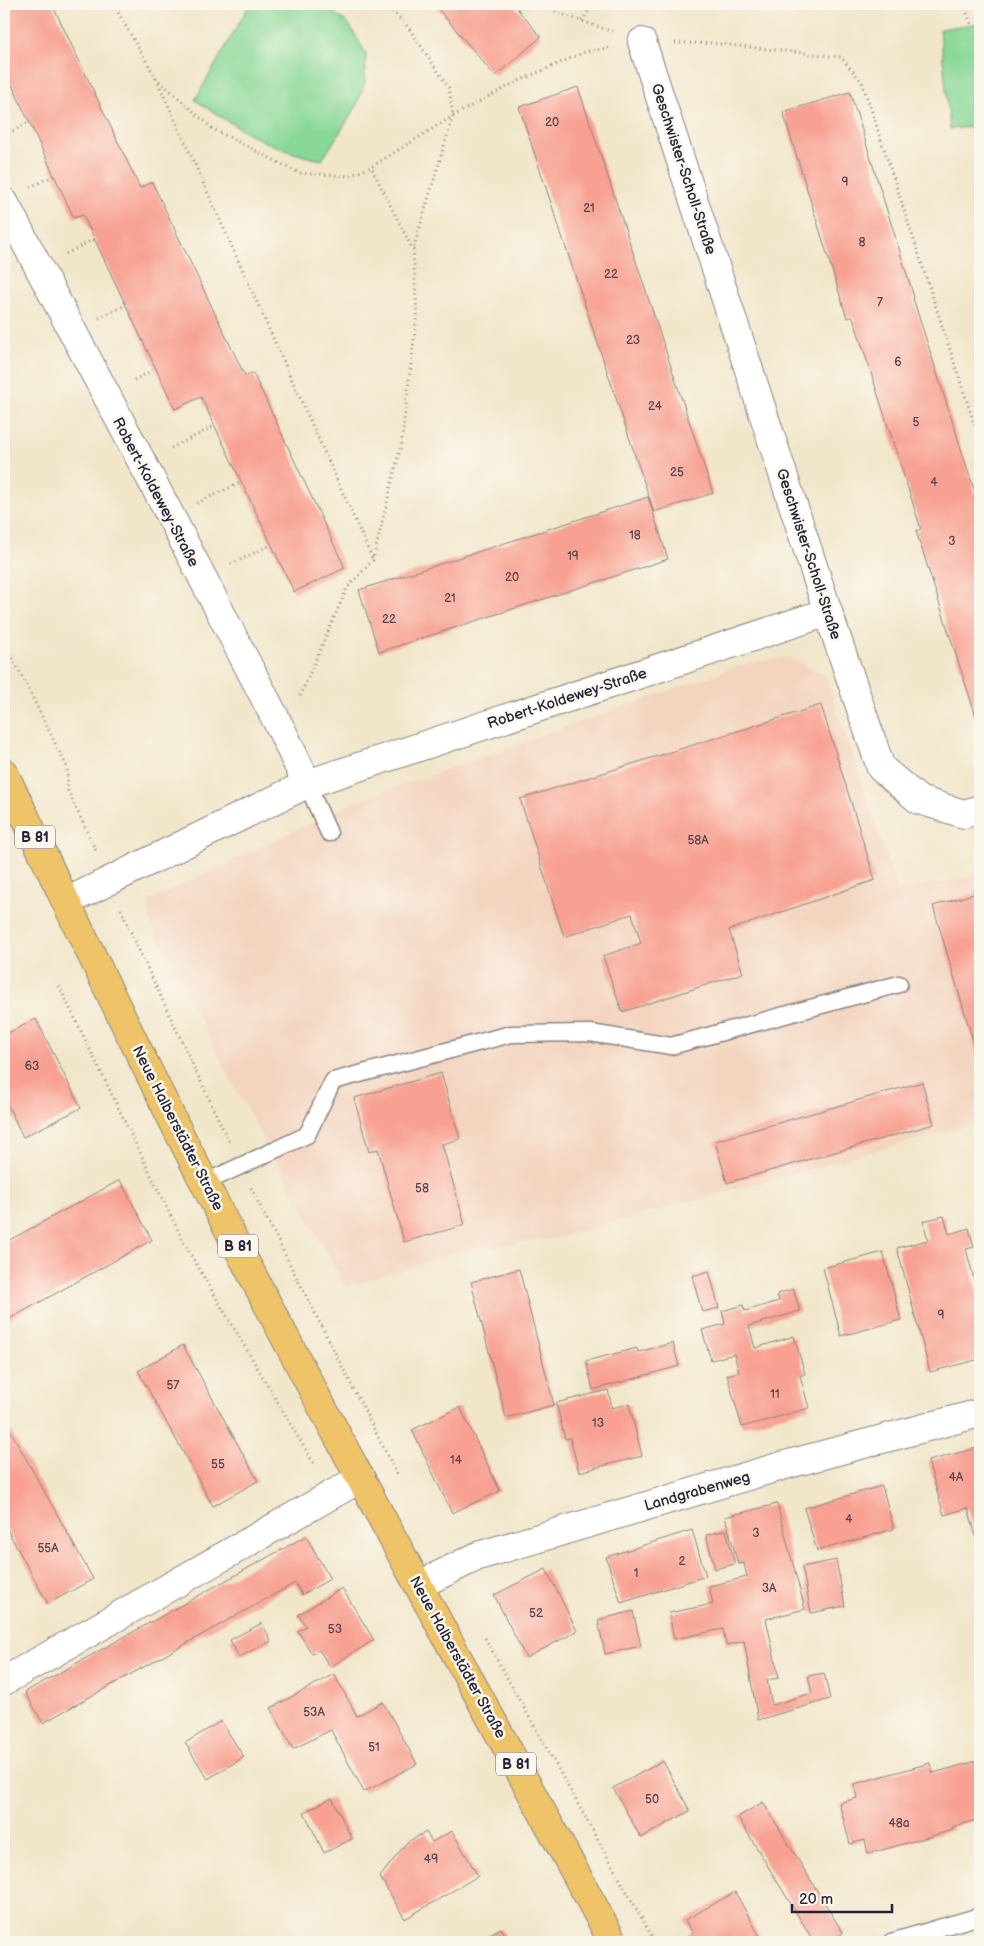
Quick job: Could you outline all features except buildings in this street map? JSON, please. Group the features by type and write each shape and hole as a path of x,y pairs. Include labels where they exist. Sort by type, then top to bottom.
{"main road":[{"name":"Neue Halberstädter Straße","path":"4,773 204,1183 361,1478 613,1942"}],"street":[{"name":"Geschwister-Scholl-Straße","path":"642,42 828,612 881,768 918,800 964,814 980,809"},
{"name":"Robert-Koldewey-Straße","path":"4,202 170,515 283,733 307,784"},
{"name":"Robert-Koldewey-Straße","path":"66,902 307,784 828,612"},
{"name":"Landgrabenweg","path":"419,1585 478,1556 785,1465 980,1412"},
{"path":"4,1681 361,1478"}],"lane":[{"path":"307,784 328,833"},
{"path":"204,1183 307,1135 333,1081 511,1034 590,1033 671,1046 899,984"},
{"path":"890,1942 980,1916"}],"path":[{"path":"113,4 156,78 373,560"},
{"path":"283,733 347,588 373,560 401,446 416,315 413,250 453,116 450,88 408,27 385,4"},
{"path":"518,10 525,4"},
{"path":"548,4 556,12 642,42"},
{"path":"582,21 593,4"},
{"path":"963,4 972,24"},
{"path":"156,78 213,130 299,172 349,176 371,167 453,116 514,83 585,52 642,42 710,43 841,57 862,82 980,440"},
{"path":"4,136 29,122"},
{"path":"371,167 413,250"},
{"path":"141,463 215,426"},
{"path":"170,515 242,482"},
{"path":"202,578 271,545"},
{"path":"4,640 67,768 68,791 138,948 240,1166 398,1477"},
{"path":"482,1631 655,1942"}],"shaded area":[{"path":"788,657 825,675 898,891 962,879 980,873 980,1122 557,1238 471,1249 346,1287 232,1082 150,921 148,901 355,802 744,664"}],"green space":[{"path":"250,4 321,4 349,24 366,54 365,82 355,109 322,160 287,151 255,137 195,100"},
{"path":"980,23 980,126 950,129 940,29"}]}
